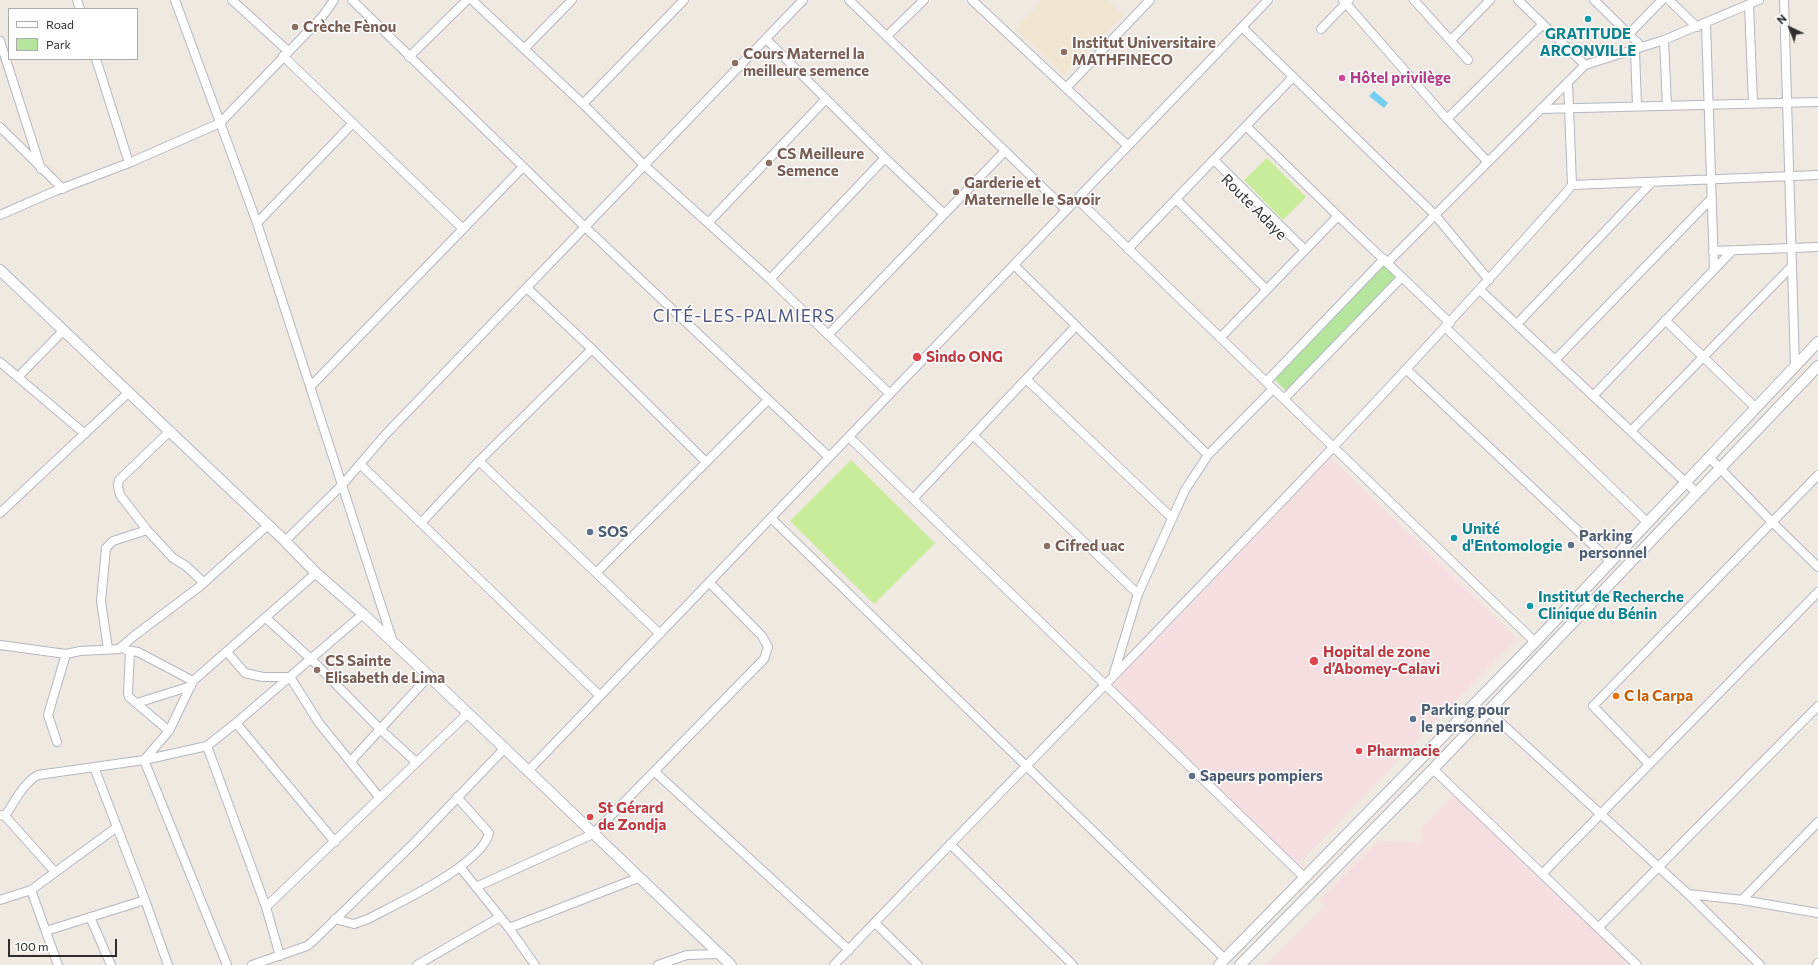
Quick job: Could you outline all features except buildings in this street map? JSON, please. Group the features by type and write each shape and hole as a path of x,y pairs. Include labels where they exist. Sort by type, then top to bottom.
{"street":[{"path":"175,0 257,223 343,484 393,642"},
{"path":"232,0 353,123 462,228"},
{"path":"0,215 129,163 220,123 322,17 334,0"},
{"path":"352,0 584,228 829,457"},
{"path":"410,57 467,0"},
{"path":"472,0 583,104 644,165 770,279 890,394"},
{"path":"524,49 572,0"},
{"path":"583,104 684,0"},
{"path":"285,541 343,484 385,436 803,0"},
{"path":"849,0 1066,210"},
{"path":"887,36 924,0"},
{"path":"972,0 1128,146"},
{"path":"1066,88 1150,0"},
{"path":"528,771 1268,0"},
{"path":"1451,40 1490,0"},
{"path":"1518,0 1585,65"},
{"path":"1594,0 1629,34 1639,48 1637,106"},
{"path":"1629,34 1662,0"},
{"path":"1669,0 1697,27"},
{"path":"1266,382 1386,261 1435,215 1585,65 1664,40 1749,6 1759,0"},
{"path":"1784,0 1795,367"},
{"path":"1321,29 1346,1 1446,119 1488,162"},
{"path":"1416,1 1468,60"},
{"path":"1749,6 1753,103"},
{"path":"1446,119 1543,24"},
{"path":"1706,24 1714,269"},
{"path":"1242,27 1435,215 1489,280"},
{"path":"766,39 885,158 944,214"},
{"path":"1664,40 1667,106"},
{"path":"0,41 41,169"},
{"path":"96,60 129,163"},
{"path":"1128,249 1293,77"},
{"path":"834,965 1333,447 1480,290 1572,185 1568,82"},
{"path":"708,223 826,99"},
{"path":"1541,109 1818,102"},
{"path":"257,223 353,123"},
{"path":"1246,126 1386,261 1448,325 1648,523"},
{"path":"0,127 63,189"},
{"path":"828,335 1005,151"},
{"path":"770,279 885,158"},
{"path":"1212,161 1301,251"},
{"path":"310,386 523,167"},
{"path":"1572,185 1818,175"},
{"path":"1517,324 1652,182"},
{"path":"1077,199 1535,642"},
{"path":"1176,199 1266,289"},
{"path":"1555,360 1711,199"},
{"path":"1220,338 1301,251 1338,216"},
{"path":"1713,251 1791,247 1818,248"},
{"path":"1593,396 1732,250"},
{"path":"1014,265 1208,455"},
{"path":"1631,431 1792,266"},
{"path":"1,272 170,431 285,541 316,573 363,614 505,748 638,878 731,965"},
{"path":"1284,399 1402,277"},
{"path":"527,288 592,348 706,462"},
{"path":"1480,290 1697,493"},
{"path":"1665,320 1756,408"},
{"path":"913,499 1076,326"},
{"path":"18,377 63,331"},
{"path":"771,518 1027,766 1222,962 1535,642 1818,342"},
{"path":"421,522 479,461 592,348"},
{"path":"0,362 85,434"},
{"path":"1240,965 1488,711 1818,366"},
{"path":"1406,369 1611,562"},
{"path":"1026,380 1172,518"},
{"path":"1113,676 1138,594 1185,490 1208,455 1274,389"},
{"path":"0,513 129,392"},
{"path":"596,574 768,400"},
{"path":"170,431 119,480 118,486 120,495 147,530 173,558 186,566 204,583"},
{"path":"973,435 1138,594"},
{"path":"849,437 1305,878"},
{"path":"1709,457 1818,567"},
{"path":"479,461 660,634"},
{"path":"360,464 600,696"},
{"path":"1649,764 1593,706 1818,476"},
{"path":"119,649 204,583 268,525"},
{"path":"108,649 101,602 106,548 113,541 147,530"},
{"path":"137,703 192,683 316,573"},
{"path":"476,887 593,834 764,659 768,647 762,636 709,582"},
{"path":"1542,874 1818,592"},
{"path":"55,872 2,816 33,778 38,775 144,760 207,746 236,724 363,614"},
{"path":"266,618 311,659 380,729 416,762"},
{"path":"0,645 66,654 80,651 108,649 138,652 192,683"},
{"path":"130,651 129,697 170,731"},
{"path":"227,652 245,673 263,678 290,677"},
{"path":"57,742 48,715 66,654"},
{"path":"351,761 429,676"},
{"path":"290,677 319,723 380,797"},
{"path":"144,760 170,731 192,683"},
{"path":"1598,928 1818,706"},
{"path":"1488,711 1657,868 1688,894 1760,965"},
{"path":"266,907 468,713"},
{"path":"236,724 335,842"},
{"path":"207,746 266,907 280,956"},
{"path":"252,965 306,946 413,844 505,748"},
{"path":"144,760 227,965"},
{"path":"94,767 145,900 168,965"},
{"path":"1432,769 1637,965"},
{"path":"655,772 849,950"},
{"path":"335,919 354,924 368,919 460,867 487,841 489,833 457,797"},
{"path":"1742,900 1818,822"},
{"path":"0,900 31,890 117,827"},
{"path":"950,844 1073,965"},
{"path":"460,867 509,928 535,965"},
{"path":"509,928 638,878"},
{"path":"31,890 58,965"},
{"path":"1688,894 1742,900 1818,913"},
{"path":"46,931 145,900"},
{"path":"90,917 111,965"},
{"path":"417,965 500,917"},
{"path":"875,923 918,965"},
{"path":"658,965 687,955 719,954"}],"shaded area":[{"name":"Institut Universitaire MATHFINECO","path":"1042,0 1107,0 1123,16 1064,75 1015,29"},
{"name":"Hopital de zone d’Abomey-Calavi","path":"1330,457 1517,638 1297,865 1110,684"},
{"path":"1455,793 1634,965 1266,965 1325,906 1319,900 1378,841 1421,842 1422,827"}],"green space":[{"path":"1267,158 1306,197 1283,220 1244,180"},
{"path":"1383,264 1397,278 1287,392 1273,378"},
{"path":"851,460 935,543 874,604 790,521"}],"water":[{"path":"1374,91 1388,103 1384,108 1369,96"}],"place":[{"name":"GRATITUDE ARCONVILLE","path":"1588,19"},
{"name":"Crèche Fènou","path":"295,27"},
{"name":"Institut Universitaire MATHFINECO","path":"1064,52"},
{"name":"Cours Maternel la meilleure semence","path":"735,63"},
{"name":"Hôtel privilège","path":"1342,78"},
{"name":"CS Meilleure Semence","path":"769,163"},
{"name":"Garderie et Maternelle le Savoir","path":"956,192"},
{"name":"Sindo ONG","path":"917,357"},
{"name":"SOS","path":"590,532"},
{"name":"Unité d'Entomologie","path":"1454,538"},
{"name":"Parking personnel","path":"1571,545"},
{"name":"Cifred uac","path":"1047,546"},
{"name":"Institut de Recherche Clinique du Bénin","path":"1530,606"},
{"name":"Hopital de zone d’Abomey-Calavi","path":"1314,661"},
{"name":"CS Sainte Elisabeth de Lima","path":"317,670"},
{"name":"C la Carpa","path":"1616,696"},
{"name":"Parking pour le personnel","path":"1413,719"},
{"name":"Pharmacie","path":"1359,751"},
{"name":"Sapeurs pompiers","path":"1192,776"},
{"name":"St Gérard de Zondja","path":"590,817"}],"district":[{"name":"CITÉ-LES-PALMIERS","path":"744,316"}]}
